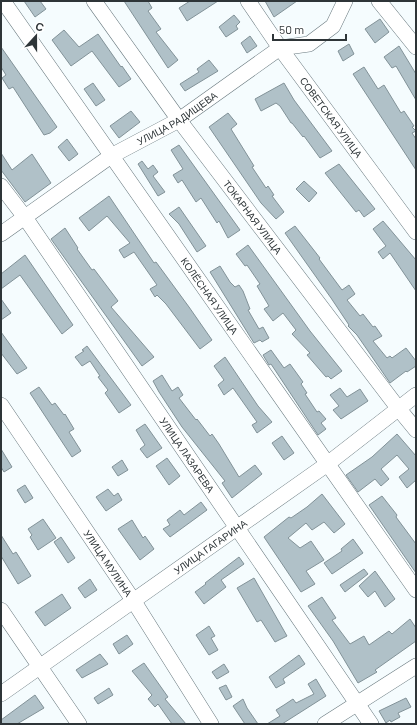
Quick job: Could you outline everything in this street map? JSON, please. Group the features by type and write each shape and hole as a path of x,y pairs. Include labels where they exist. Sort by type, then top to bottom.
{"street":[{"name":"КОЛЁСНАЯ УЛИЦА","path":"3,1 326,465 416,590"},
{"name":"ТОКАРНАЯ УЛИЦА","path":"94,1 179,120 416,430"},
{"name":"СОВЕТСКАЯ УЛИЦА","path":"248,1 280,48 416,232"},
{"name":"УЛИЦА РАДИЩЕВА","path":"1,234 24,216 112,156 179,120 280,48 309,44 333,26 345,1"},
{"path":"379,1 416,47"},
{"name":"УЛИЦА ЛАЗАРЕВА","path":"1,186 24,216 359,704 371,724"},
{"name":"УЛИЦА ГАГАРИНА","path":"1,694 237,526 326,465 416,395"},
{"name":"УЛИЦА МУЛИНА","path":"1,405 134,600 211,724"},
{"path":"1,610 79,724"},
{"path":"325,724 359,704 416,666"}],"building":[{"path":"24,1 40,1 46,9 35,17"},
{"path":"124,1 148,1 152,8 148,11 161,29 156,32 178,60 168,68"},
{"path":"190,1 218,1 187,21 179,8"},
{"path":"265,1 297,1 274,17"},
{"path":"234,15 240,22 236,26 238,29 226,37 219,27"},
{"path":"380,19 389,32 375,43 365,29"},
{"path":"64,30 79,47 98,34 131,79 119,87 92,51 71,66 52,40"},
{"path":"250,36 257,46 247,53 241,43"},
{"path":"349,44 354,54 343,61 338,51"},
{"path":"399,46 416,74 416,100 396,66 392,68 384,57"},
{"path":"1,47 57,127 50,133 44,135 13,87 9,89 2,78 6,75 1,67"},
{"path":"209,60 218,71 185,91 180,84 199,72 197,69"},
{"path":"364,67 378,89 384,85 401,113 404,111 414,126 412,127 416,131 412,133 416,139 416,170 353,74"},
{"path":"93,83 105,100 96,106 84,89"},
{"path":"284,83 294,100 332,151 320,158 304,136 303,137 291,123 280,106 276,103 261,111 255,99"},
{"path":"131,111 140,122 119,138 110,126"},
{"path":"228,113 237,124 231,129 254,166 252,167 266,188 268,186 274,195 272,196 284,212 276,219 261,203 209,127"},
{"path":"67,139 78,154 69,161 58,147"},
{"path":"179,145 240,230 228,238 219,221 217,223 201,198 196,202 182,180 178,183 173,175 183,169 171,150"},
{"path":"1,153 12,170 32,154 51,183 25,202 1,170"},
{"path":"142,161 148,169 153,165 158,172 153,176 165,192 158,196 138,164"},
{"path":"339,164 375,209 364,217 359,210 356,212 325,173"},
{"path":"304,181 317,193 309,202 296,189"},
{"path":"109,196 154,263 156,262 212,340 200,349 166,304 157,295 155,297 150,289 157,285 134,252 124,258 119,250 130,243 107,216 89,231 79,218"},
{"path":"179,207 206,246 197,252 179,224 169,214"},
{"path":"383,221 416,260 416,291 390,253 383,259 378,252 386,246 373,229"},
{"path":"295,226 320,258 319,259 342,290 349,285 355,294 347,300 360,316 363,314 373,327 375,326 382,336 373,341 387,358 390,356 392,358 406,348 416,361 416,366 407,372 406,371 390,383 357,335 348,326 349,325 331,298 285,233"},
{"path":"65,228 78,248 77,249 92,270 94,269 118,301 111,307 154,357 142,366 51,239"},
{"path":"248,245 310,331 342,371 331,379 328,376 326,377 307,355 310,353 292,334 296,330 283,313 273,321 264,309 269,306 257,286 260,284 247,265 245,266 236,254"},
{"path":"25,255 73,325 62,334 20,275 1,289 1,274"},
{"path":"220,266 235,287 239,285 250,309 248,310 259,329 263,327 269,338 262,342 260,340 254,343 210,272"},
{"path":"1,299 11,313 1,320"},
{"path":"1,332 27,368 17,374 1,353"},
{"path":"87,346 131,405 119,413 105,393 108,390 98,377 100,376 90,361 82,366 75,357 84,351 82,350"},
{"path":"271,350 284,368 290,364 303,382 301,384 307,393 305,394 317,412 319,411 326,419 321,423 326,429 318,435 271,364 269,365 263,355"},
{"path":"225,357 258,406 272,422 257,433 252,425 257,422 233,388 224,395 218,385 224,380 214,366"},
{"path":"162,375 172,391 178,387 183,395 179,398 210,436 212,434 239,477 255,465 262,474 232,498 222,483 225,481 182,427 159,392 153,381"},
{"path":"39,387 52,405 55,403 64,415 65,414 74,429 69,432 81,451 72,457 30,393"},
{"path":"340,388 347,397 360,389 368,401 341,419 333,410 339,406 330,395"},
{"path":"145,424 162,448 147,458 140,449 145,445 136,430"},
{"path":"397,434 416,456 416,480 407,488 399,477 409,469 397,455 381,469 389,479 381,486 375,479 358,492 346,475 372,457"},
{"path":"282,436 294,453 284,460 272,443"},
{"path":"1,449 12,467 4,472 1,467"},
{"path":"167,458 180,476 169,485 156,466"},
{"path":"122,460 128,470 118,476 112,467"},
{"path":"25,485 33,498 25,503 17,490"},
{"path":"108,489 114,496 118,493 122,500 106,511 96,497"},
{"path":"322,494 345,524 334,533 324,522 312,530 306,523 288,538 300,548 311,541 324,560 306,571 315,584 301,592 264,537 289,517 291,518 307,507"},
{"path":"382,496 397,515 396,517 416,544 416,573 369,505"},
{"path":"201,502 207,510 170,537 163,529 170,525 167,520 180,510 184,515"},
{"path":"43,519 56,538 38,550 30,537 32,535 28,529"},
{"path":"132,520 143,538 145,536 154,549 140,560 118,529"},
{"path":"1,535 13,554 16,552 31,576 18,584 1,556"},
{"path":"61,537 75,558 68,563 54,542"},
{"path":"353,539 363,553 332,574 324,563 342,551 341,549"},
{"path":"239,557 244,564 221,580 226,587 204,604 195,592"},
{"path":"364,569 368,574 345,592 340,585"},
{"path":"375,571 395,599 385,607 375,591 368,597 359,586"},
{"path":"254,578 287,636 275,642 261,620 257,622 237,588"},
{"path":"90,579 97,590 85,598 78,588"},
{"path":"62,594 71,608 45,626 35,612"},
{"path":"322,597 336,618 332,620 350,644 364,636 369,645 389,631 392,634 410,619 416,628 416,641 375,670 377,672 358,683 333,641 308,606"},
{"path":"209,626 215,636 211,638 218,650 209,655 196,635"},
{"path":"127,635 133,644 119,654 113,644"},
{"path":"100,654 108,664 82,678 76,670"},
{"path":"299,655 305,664 283,679 285,683 276,688 269,677"},
{"path":"144,663 168,697 165,699 186,724 172,724 158,704 155,707 148,699 152,695 132,671"},
{"path":"224,664 229,672 217,679 212,672"},
{"path":"316,679 326,696 282,724 267,724 280,716 276,710 293,699 296,703 314,694 308,684"},
{"path":"226,685 232,697 226,700 219,688"},
{"path":"109,688 113,695 98,704 94,698"},
{"path":"35,695 44,708 17,724 1,724 1,720"},
{"path":"406,698 411,707 398,713 400,717 386,723 379,711"},
{"path":"243,699 247,708 258,724 245,724 233,706"}]}
